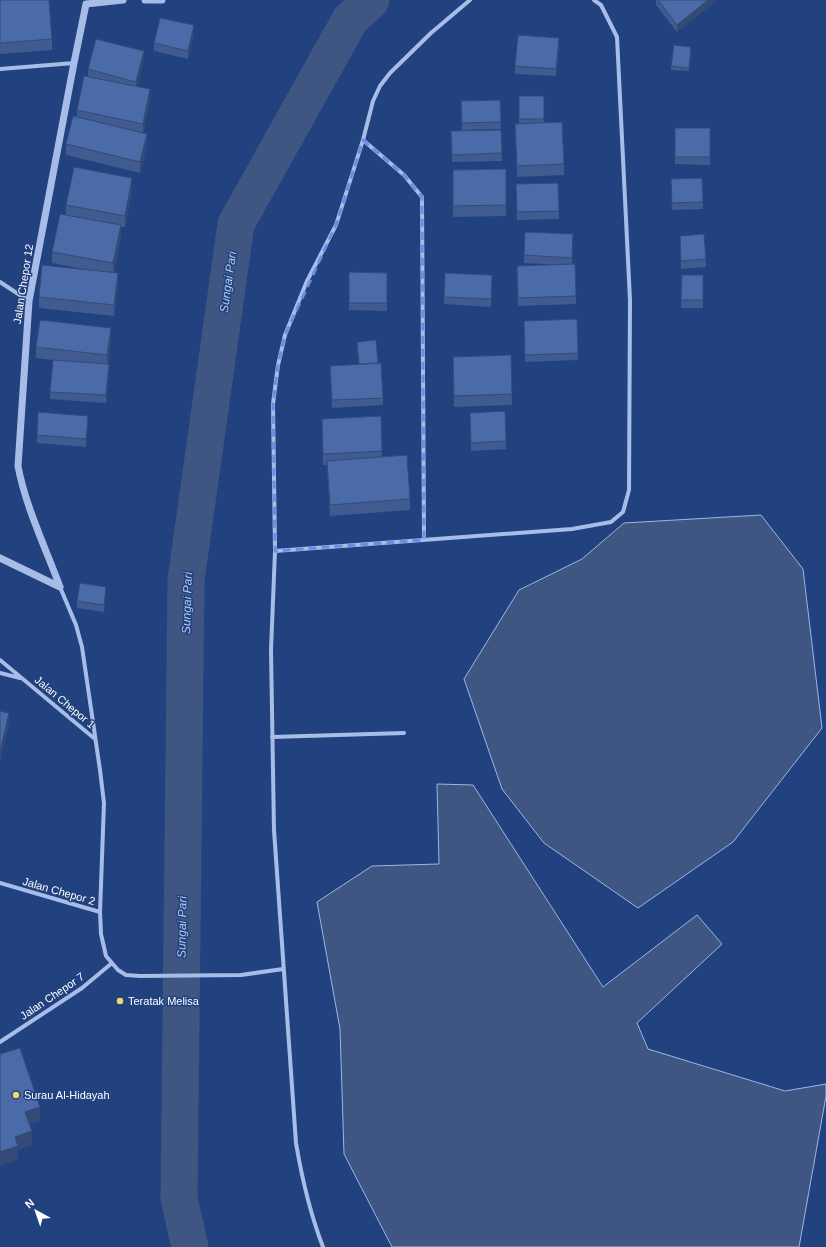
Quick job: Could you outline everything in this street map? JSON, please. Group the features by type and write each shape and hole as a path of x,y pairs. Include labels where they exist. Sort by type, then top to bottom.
{"street":[{"path":"86,2 123,0"},
{"path":"145,0 162,0"},
{"path":"323,1247 306,1194 296,1143 274,830 271,650 275,551 273,404 278,365 285,335 307,282 336,225 362,140 372,101 380,86 390,73 431,33 470,0"},
{"path":"275,551 572,529 611,522 623,512 629,490 630,300 617,37 601,5 594,0"},
{"name":"Jalan Chepor 12","path":"60,587 20,480 18,466 29,302 86,2"},
{"path":"0,69 74,63"},
{"path":"362,140 404,175 422,197 424,540"},
{"path":"0,282 29,302"},
{"path":"0,558 60,587 76,625 82,646 104,803 100,912"},
{"name":"Jalan Chepor 1","path":"0,660 96,739"},
{"name":"Jalan Chepor 1","path":"0,673 22,678"},
{"path":"272,736 404,733"},
{"name":"Jalan Chepor 2","path":"0,883 100,912 101,934 106,956 118,970 126,974 140,976 241,975 283,969"},
{"name":"Jalan Chepor 7","path":"0,1042 82,988 112,963"}],"highlighted area":[{"path":"363,140 404,175 422,197 424,540 275,551 273,404 278,365 285,335 336,225"}],"water":[{"path":"761,515 803,569 822,728 733,842 638,908 544,843 502,789 464,679 519,590 582,559 624,523"},
{"path":"437,784 473,785 603,987 697,915 722,944 637,1023 648,1049 785,1091 826,1084 826,1096 799,1247 392,1247 344,1154 340,1029 317,902 372,866 439,864"}],"building":[{"path":"0,0 49,0 52,39 0,43"},
{"path":"658,0 708,0 677,25"},
{"path":"160,18 194,25 188,51 154,43"},
{"path":"518,35 559,38 556,69 515,66"},
{"path":"96,39 144,51 136,82 88,69"},
{"path":"674,45 691,47 689,68 671,66"},
{"path":"84,76 150,89 143,124 77,110"},
{"path":"519,96 544,96 544,119 519,119"},
{"path":"500,100 501,122 462,123 461,101"},
{"path":"73,116 147,134 140,162 66,144"},
{"path":"562,122 564,164 517,166 515,124"},
{"path":"675,128 710,128 710,157 675,157"},
{"path":"501,130 502,153 452,155 451,131"},
{"path":"74,167 132,178 125,216 66,205"},
{"path":"506,169 506,205 453,206 453,170"},
{"path":"702,178 703,202 672,203 671,179"},
{"path":"558,183 559,211 517,212 516,184"},
{"path":"60,214 121,225 113,263 52,252"},
{"path":"525,232 573,234 572,258 524,255"},
{"path":"704,234 706,259 681,261 680,236"},
{"path":"575,264 576,296 518,298 517,266"},
{"path":"42,265 118,273 114,305 39,297"},
{"path":"349,272 387,273 387,303 349,303"},
{"path":"445,273 492,275 491,299 444,297"},
{"path":"682,275 703,275 703,300 681,300"},
{"path":"577,319 578,353 525,355 524,321"},
{"path":"40,320 111,328 107,355 36,347"},
{"path":"376,340 378,363 359,364 357,342"},
{"path":"511,355 512,394 454,396 453,357"},
{"path":"53,360 109,364 106,395 50,392"},
{"path":"381,363 383,398 332,400 330,366"},
{"path":"505,411 506,441 471,443 470,413"},
{"path":"38,412 88,416 86,439 37,435"},
{"path":"381,416 382,451 323,454 322,419"},
{"path":"407,455 410,499 330,505 327,461"},
{"path":"80,583 106,587 104,605 77,601"},
{"path":"0,711 9,713 0,752"},
{"name":"Surau Al-Hidayah","path":"20,1048 40,1107 25,1112 32,1131 15,1137 18,1146 0,1152 0,1054"}],"waterway":[{"name":"Sungai Pari","path":"190,1247 179,1198 186,580 236,224 350,20 371,0"}],"place":[{"name":"Teratak Melisa","path":"120,1001"},
{"name":"Surau Al-Hidayah","path":"16,1095"}]}
